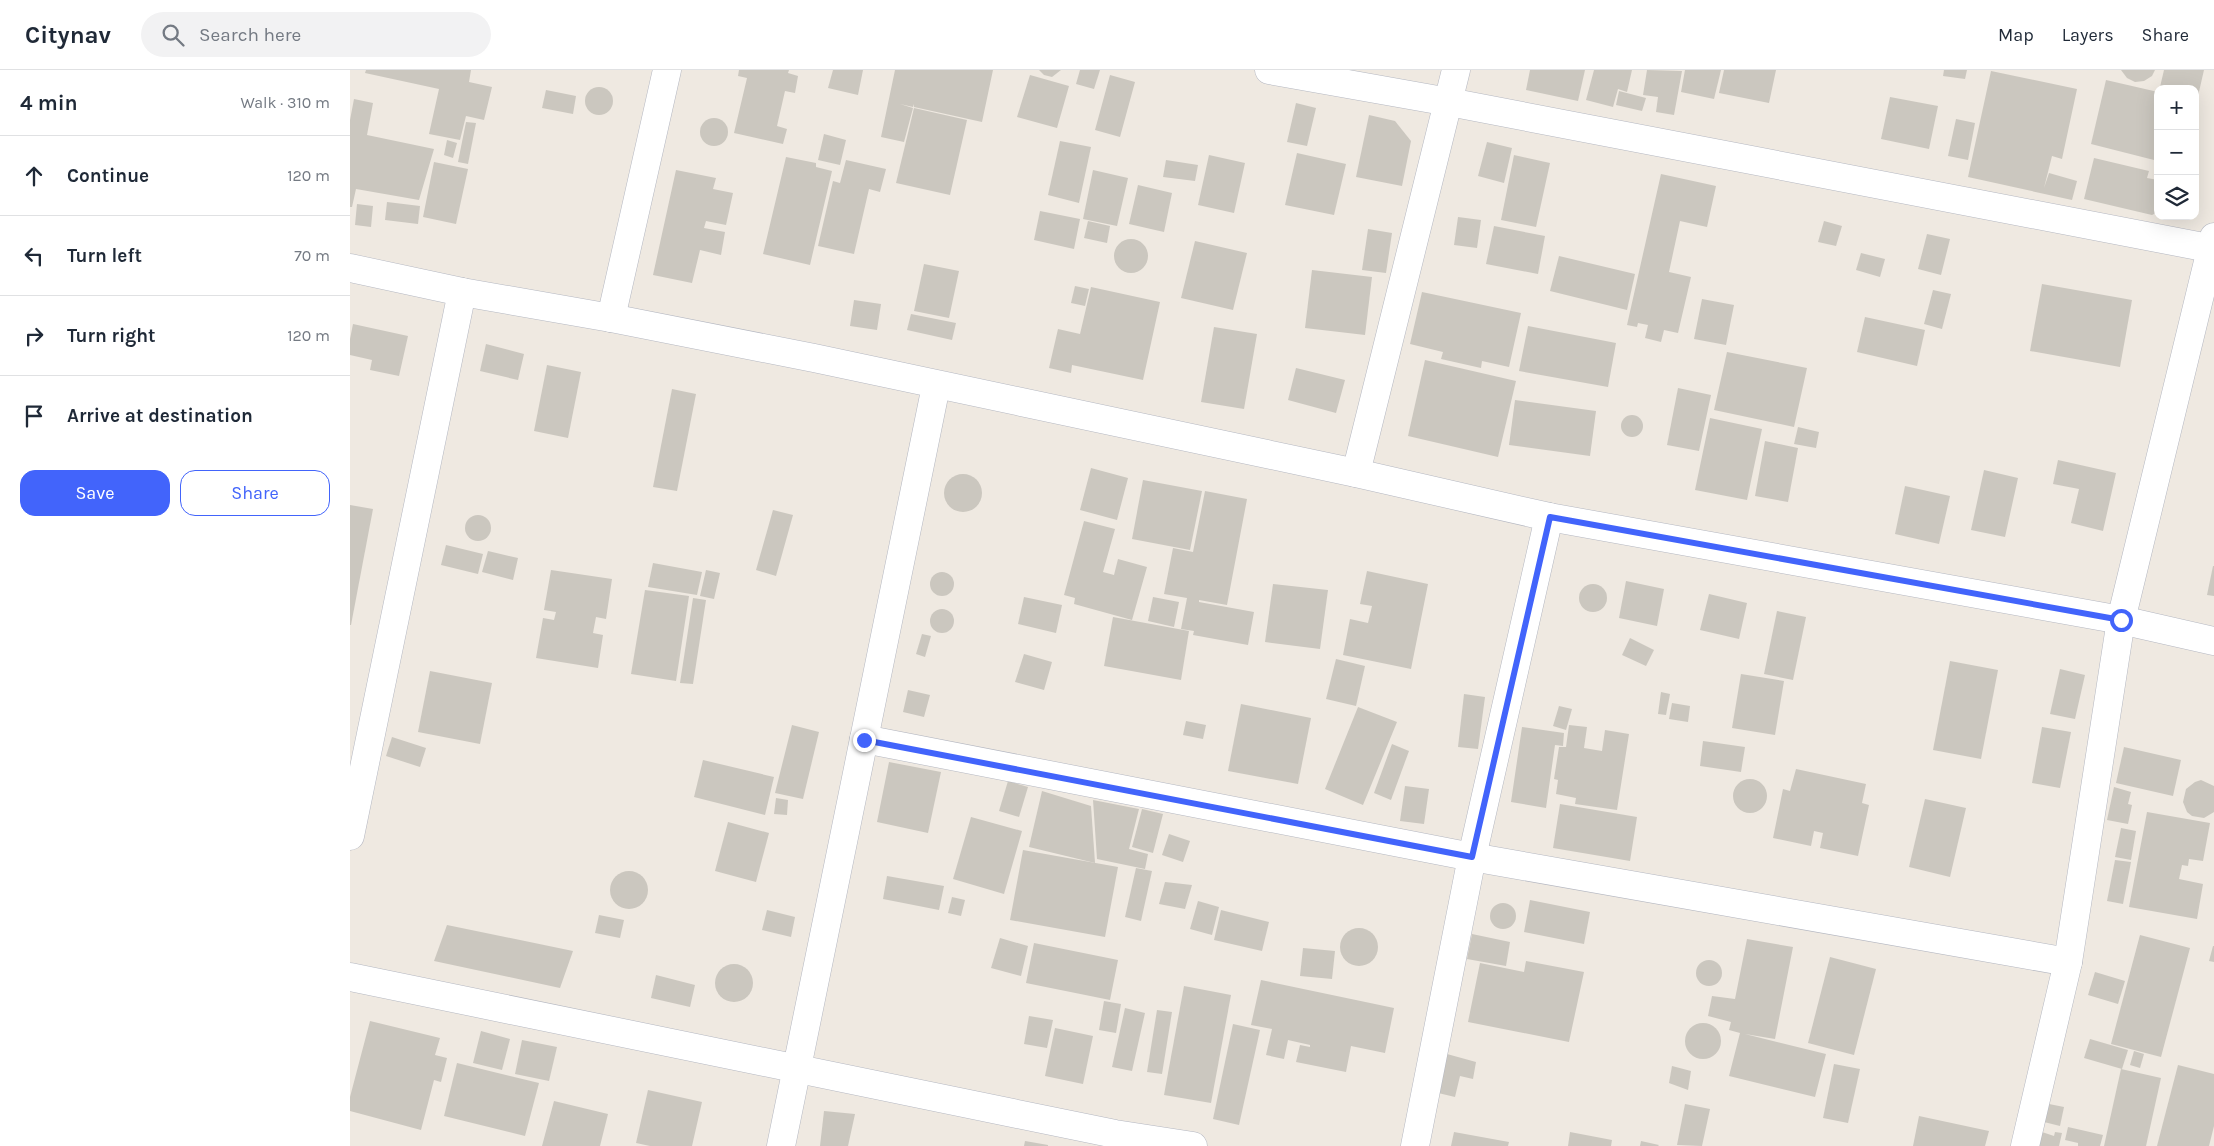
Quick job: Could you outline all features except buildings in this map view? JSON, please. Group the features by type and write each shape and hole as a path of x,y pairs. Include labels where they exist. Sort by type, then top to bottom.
{"street":[{"path":"611,318 667,70"},
{"path":"1269,70 2213,245 2121,620 2068,962 2025,1146"},
{"path":"1356,473 1456,70"},
{"path":"350,268 462,292 611,318 804,356 936,386 1356,473 1550,517 2121,620 2214,641"},
{"path":"350,836 462,292"},
{"path":"781,1146 936,386"},
{"path":"1415,1146 1472,857 1550,517"},
{"path":"864,740 1472,857 2068,962"},
{"path":"350,977 797,1068 1113,1140 1193,1146"}],"route":[{"path":"864,740 1472,857 1550,517 2121,620"}]}
